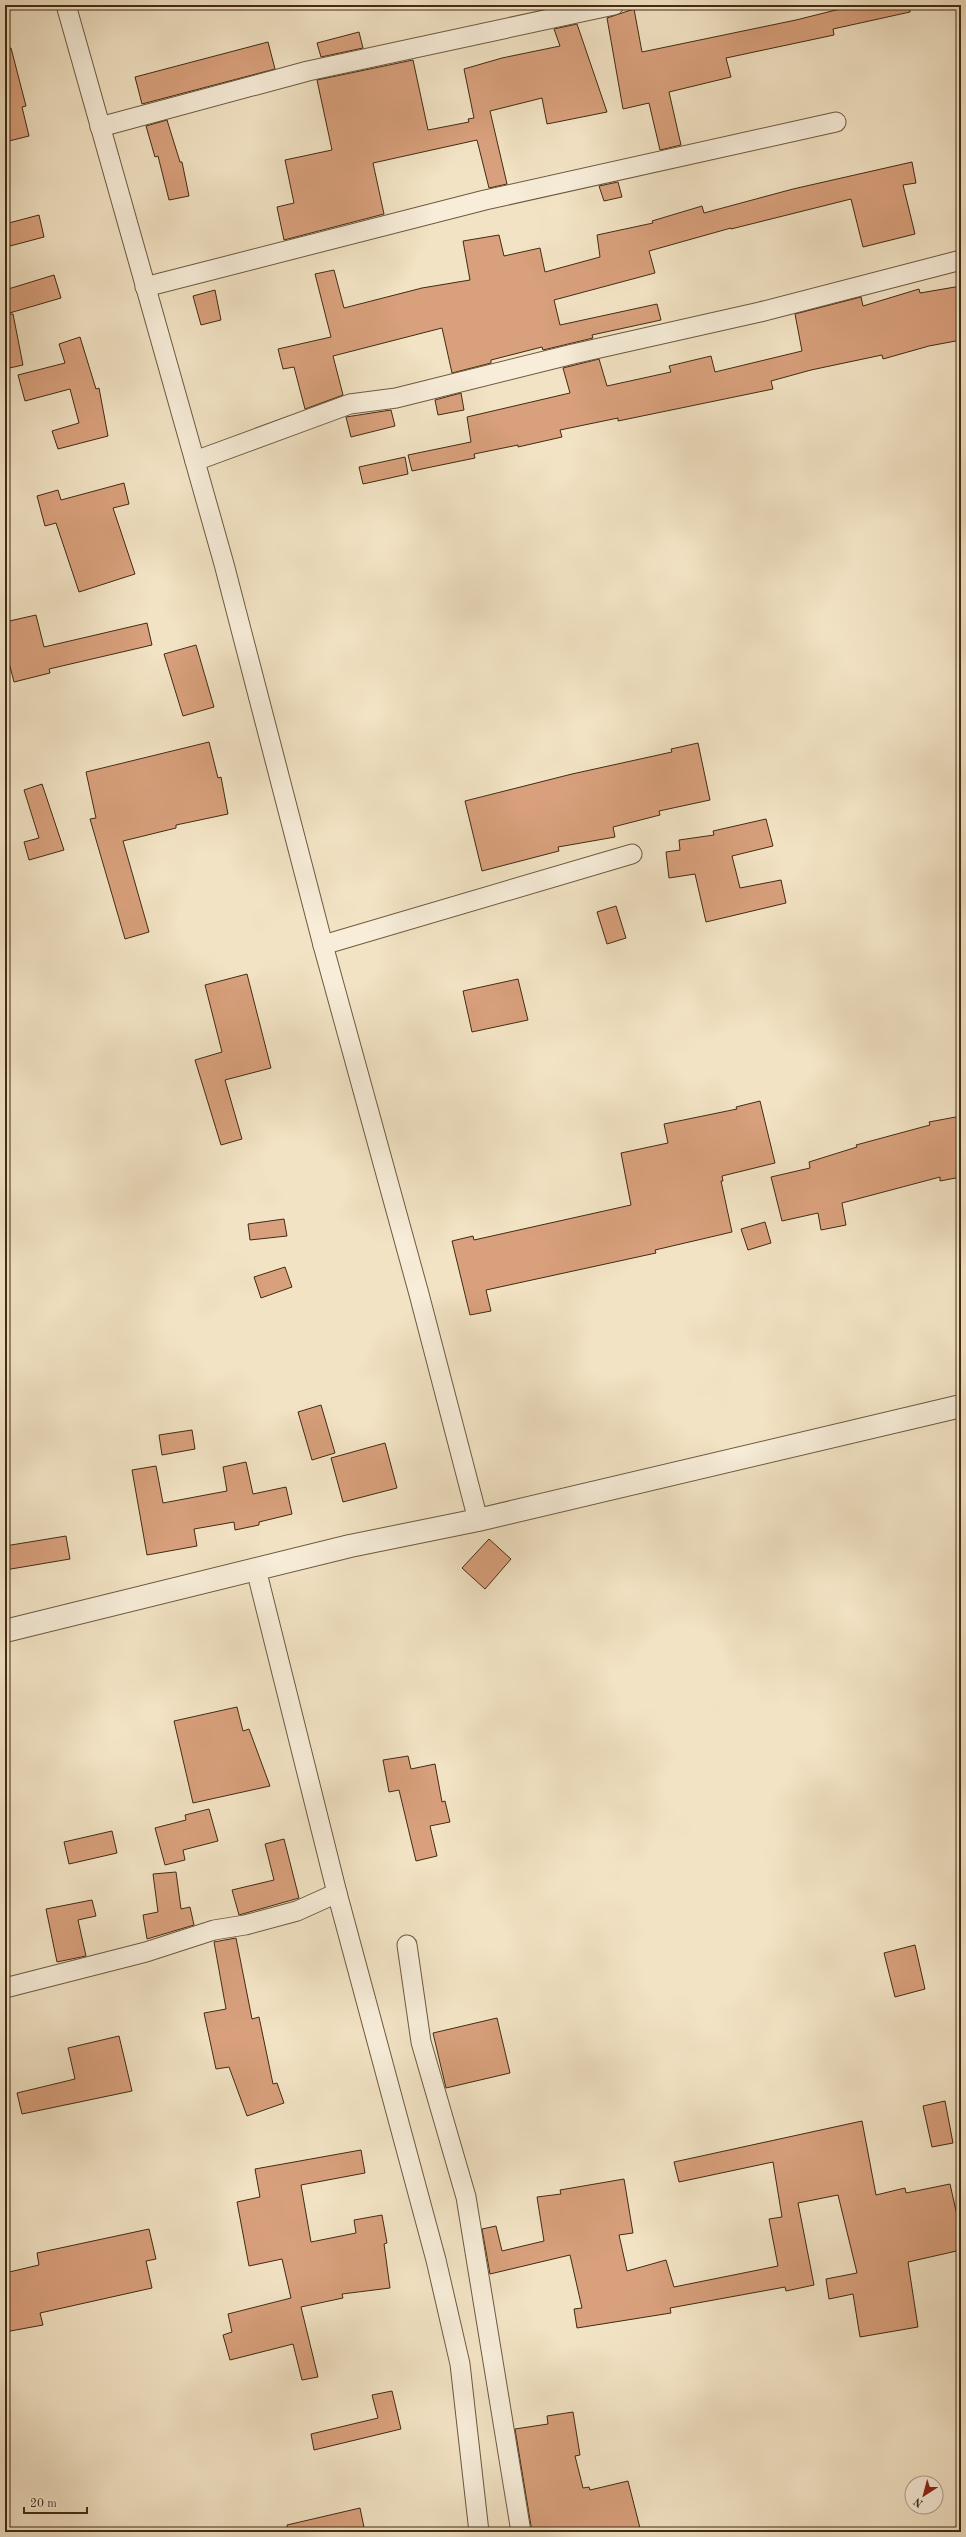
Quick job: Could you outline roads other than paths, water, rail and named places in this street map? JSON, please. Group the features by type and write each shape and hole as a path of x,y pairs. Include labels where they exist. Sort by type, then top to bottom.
{"street":[{"path":"66,5 195,461 323,945 419,1294 478,1520"},
{"path":"100,127 308,71 614,5"},
{"path":"145,287 485,200 836,122"},
{"path":"195,461 350,404 396,398 573,354 760,312 961,260"},
{"path":"323,945 632,854"},
{"path":"5,1631 350,1546 478,1520 961,1406"},
{"path":"256,1569 336,1893 436,2260 456,2350 479,2532"},
{"path":"5,1988 146,1952 214,1930 245,1925 298,1911 336,1893"},
{"path":"408,1945 421,2042 466,2197 521,2532"}]}
